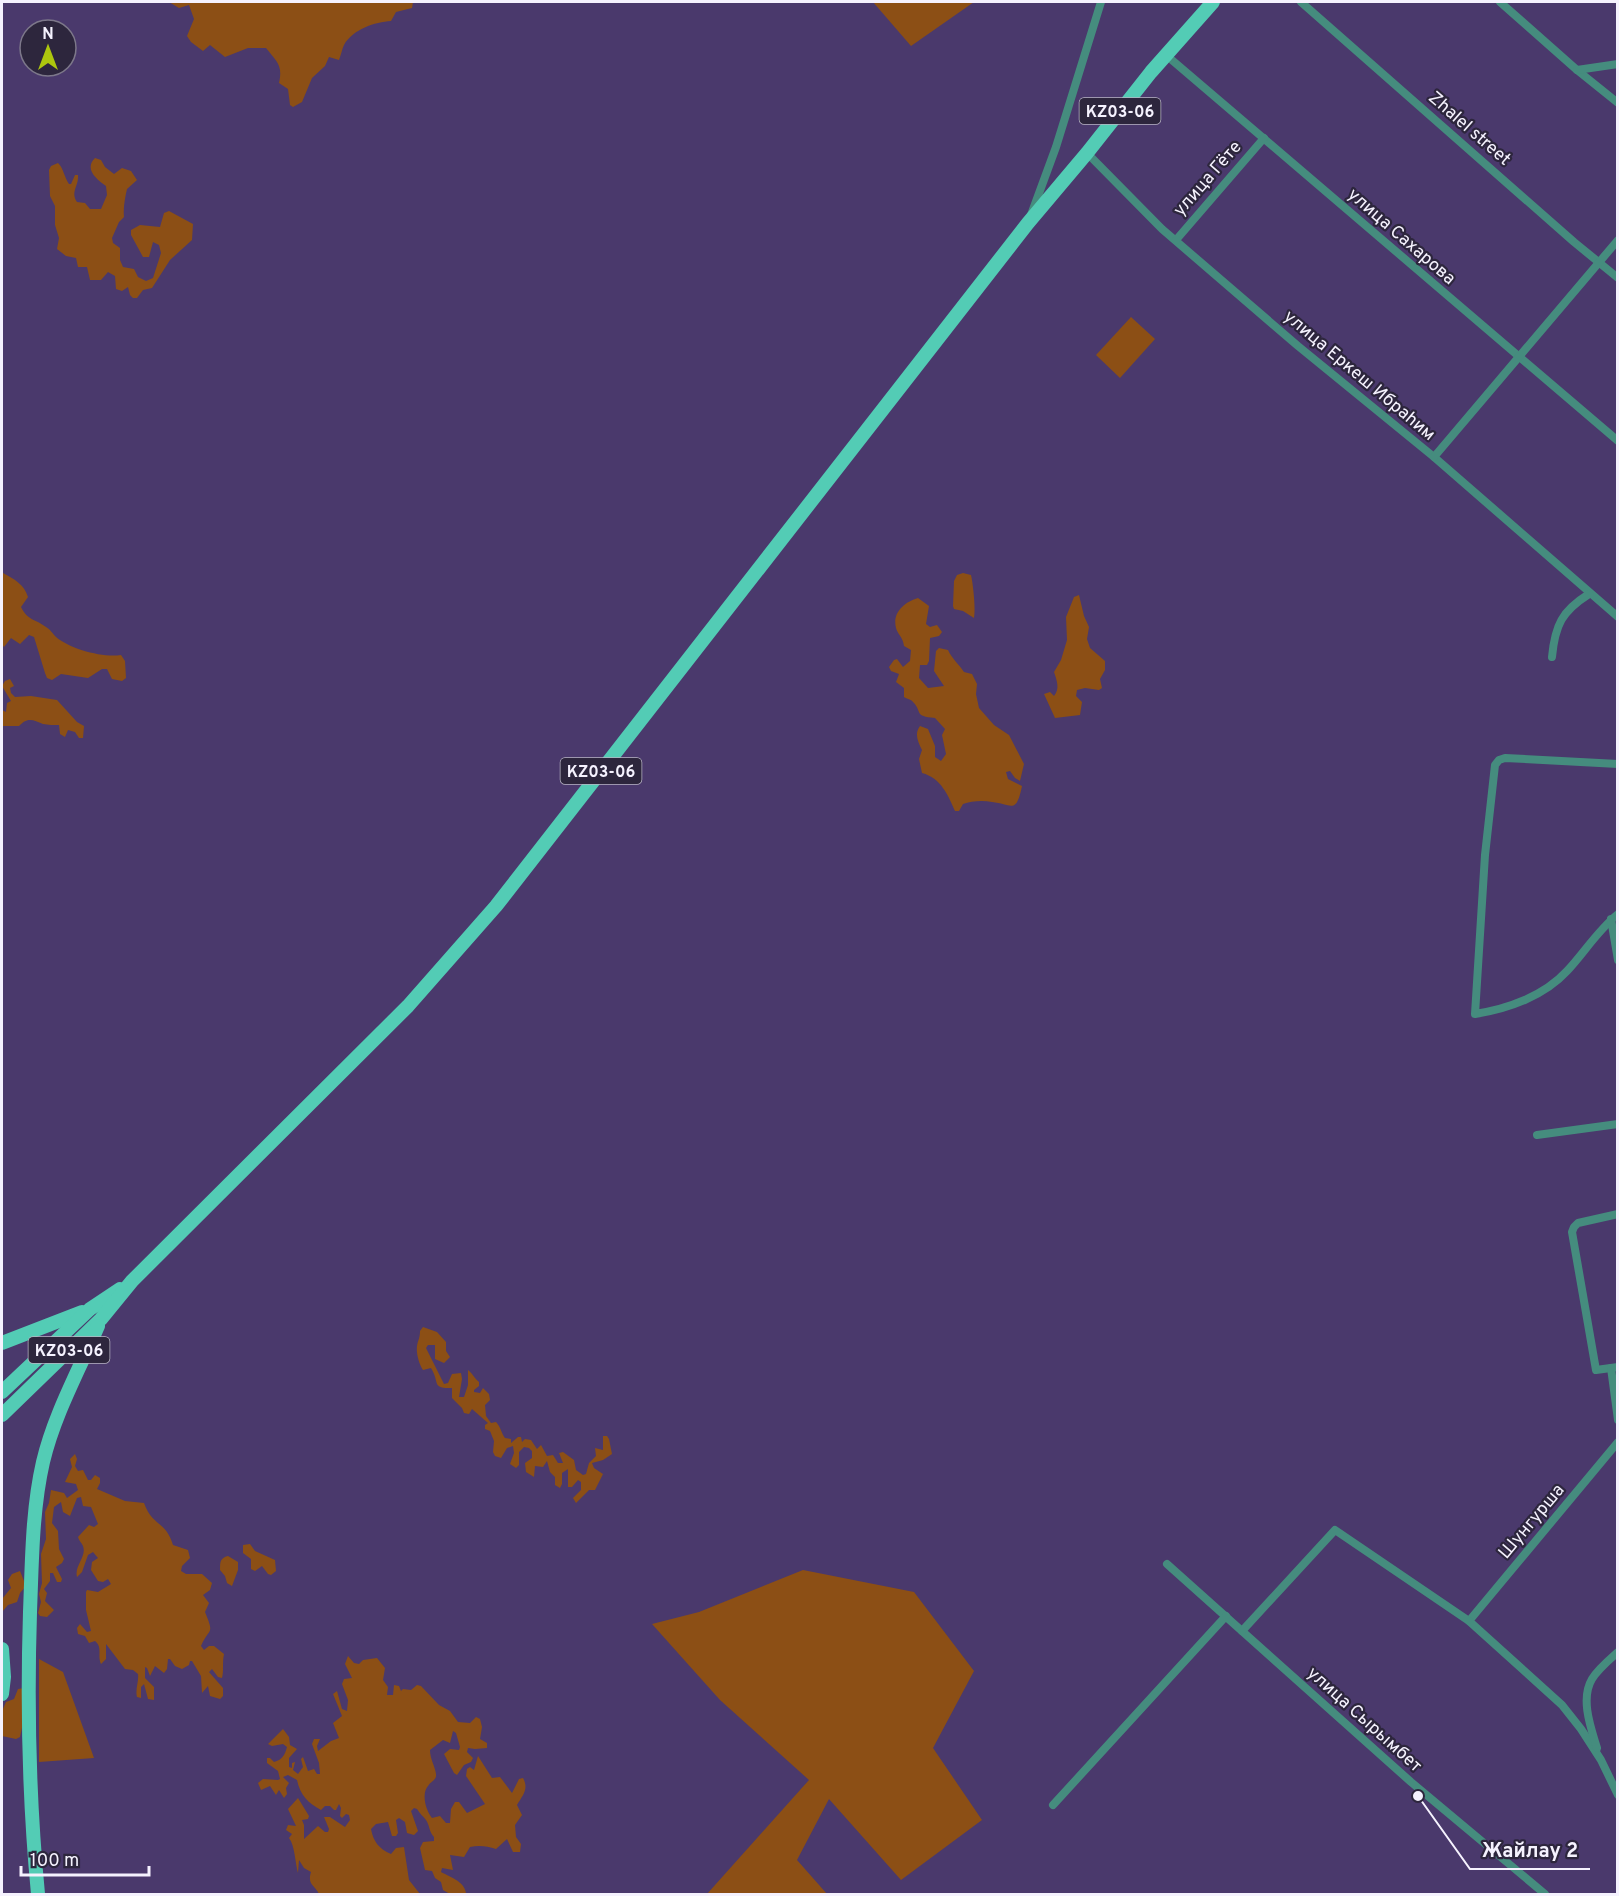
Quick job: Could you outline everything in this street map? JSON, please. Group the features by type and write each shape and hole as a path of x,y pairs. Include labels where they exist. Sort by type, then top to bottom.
{"main road":[{"name":"KZ03-06","path":"2,1415 101,1319 132,1281 408,1006 496,906 1028,223 1166,54 1213,2"},
{"name":"KZ03-06","path":"2,1392 90,1309 132,1281"},
{"path":"2,1343 90,1309"},
{"path":"38,1894 32,1829 28,1686 32,1572 38,1494 51,1434 101,1319"},
{"path":"2,1650 4,1677 2,1694"}],"street":[{"path":"1028,223 1056,147 1101,2"},
{"name":"Zhalel street","path":"1301,2 1617,278"},
{"path":"1500,2 1617,103"},
{"name":"улица Сахарова","path":"1166,54 1617,441"},
{"path":"1577,70 1617,64"},
{"name":"улица Гёте","path":"1176,240 1264,138"},
{"name":"улица Еркеш Ибраһим","path":"1087,153 1176,240 1298,346 1434,457 1617,617"},
{"path":"1434,457 1617,240"},
{"path":"1552,657 1557,627 1564,614 1589,594"},
{"path":"1615,919 1551,985 1516,1004 1495,1011 1475,1014 1485,855 1495,765 1499,760 1505,758 1617,764"},
{"path":"1615,919 1617,960"},
{"path":"1537,1134 1617,1124"},
{"path":"1617,1214 1583,1220 1574,1227 1572,1238 1596,1370 1614,1367 1617,1420"},
{"name":"Шунгурша","path":"1469,1621 1617,1442"},
{"path":"1242,1631 1335,1530 1469,1621 1562,1706 1581,1729 1601,1760"},
{"name":"улица Сырымбет","path":"1167,1564 1411,1782 1545,1894"},
{"path":"1053,1804 1226,1616"},
{"path":"1617,1652 1592,1679 1587,1689 1589,1722 1601,1760 1617,1795"}],"shaded area":[{"path":"169,2 413,2 412,8 396,12 391,21 371,25 348,39 339,60 329,57 325,66 312,78 302,102 293,107 290,105 288,89 279,83 278,64 266,48 248,48 225,57 210,45 203,51 187,36 194,19 189,5 179,8"},
{"path":"873,2 974,2 911,46"},
{"path":"95,158 101,160 105,167 114,174 122,168 131,171 137,180 127,189 124,217 119,222 112,238 113,243 120,248 120,260 123,267 134,269 138,277 146,281 153,278 161,253 159,245 153,242 149,257 143,257 131,235 131,230 140,225 160,227 164,213 169,211 193,224 192,240 170,260 152,288 143,290 137,298 130,295 128,287 122,291 116,289 115,276 108,272 101,280 90,280 87,267 78,267 76,258 66,256 57,249 59,238 55,225 55,206 50,196 49,170 51,166 58,163 69,184 75,175 78,175 74,195 77,202 85,203 90,209 101,209 107,195 106,186 95,177 91,170"},
{"path":"1131,317 1155,339 1120,378 1096,355"},
{"path":"3,573 18,582 26,592 28,597 21,607 29,617 62,641 78,649 96,654 121,655 125,661 126,678 122,681 112,679 107,669 102,669 88,678 61,674 52,680 47,678 34,637 29,635 20,644 11,638 4,647 2,644"},
{"path":"963,573 971,575 974,618 963,611 954,609 953,606 954,581 957,575"},
{"path":"1079,595 1089,627 1087,639 1090,648 1105,661 1105,670 1100,679 1102,688 1077,690 1076,696 1082,702 1080,715 1055,718 1044,694 1050,692 1054,696 1057,691 1054,672 1061,660 1067,640 1066,617 1074,597"},
{"path":"918,598 929,606 926,624 930,627 937,625 942,632 939,636 930,638 929,661 927,665 920,665 919,678 928,688 944,686 934,671 936,651 939,648 948,650 964,672 972,674 977,684 976,694 979,708 994,725 1009,735 1024,764 1020,781 1010,771 1006,772 1008,779 1022,786 1018,801 1012,806 981,801 963,804 959,811 955,811 939,783 929,775 922,773 919,759 922,750 917,738 918,729 920,726 928,729 935,746 935,757 941,761 946,754 942,735 945,729 935,718 921,715 916,705 904,697 904,688 896,682 899,674 891,671 889,667 897,659 903,667 910,661 911,650 904,646 895,622 901,608"},
{"path":"10,679 14,686 10,688 11,693 15,697 31,696 57,700 77,722 84,726 83,738 79,738 75,732 68,730 65,737 60,734 59,725 28,720 19,726 2,726 2,710 6,712 7,703 11,701 2,686"},
{"path":"423,1327 437,1332 446,1342 446,1351 450,1357 444,1363 435,1359 435,1345 428,1345 426,1348 444,1384 448,1383 452,1374 461,1373 459,1397 464,1397 468,1385 468,1370 479,1382 474,1392 480,1393 483,1388 489,1394 490,1400 485,1405 486,1416 491,1423 496,1422 505,1438 511,1439 511,1443 518,1437 521,1437 522,1442 525,1439 531,1440 537,1449 541,1445 547,1456 553,1455 558,1463 563,1463 559,1453 563,1452 574,1460 576,1470 583,1475 586,1474 589,1463 596,1456 595,1448 603,1450 603,1436 607,1436 612,1454 592,1463 594,1468 603,1474 595,1490 589,1490 576,1503 573,1498 581,1490 581,1482 578,1480 572,1487 568,1487 568,1469 562,1473 560,1488 555,1485 555,1477 550,1472 547,1461 543,1467 535,1466 534,1477 526,1472 525,1463 532,1458 532,1451 529,1448 524,1447 519,1452 519,1465 516,1468 510,1464 514,1453 513,1446 507,1448 501,1458 495,1456 494,1441 490,1431 485,1429 488,1423 472,1409 469,1414 464,1413 452,1398 452,1388 438,1386 431,1368 423,1370 417,1349 420,1331"},
{"path":"75,1454 77,1459 75,1466 78,1471 83,1470 88,1480 95,1475 100,1478 97,1489 125,1501 144,1503 151,1516 167,1532 173,1545 188,1550 190,1558 182,1566 181,1571 186,1574 202,1574 212,1583 210,1590 203,1595 209,1603 205,1612 210,1631 201,1646 204,1650 209,1646 214,1646 224,1654 222,1678 218,1677 212,1669 209,1672 223,1688 223,1696 220,1699 210,1696 208,1686 202,1693 201,1676 192,1661 182,1669 175,1666 170,1659 168,1659 164,1673 155,1666 150,1676 145,1667 145,1678 154,1687 154,1700 148,1699 144,1684 141,1687 141,1698 137,1697 138,1674 133,1670 125,1669 106,1644 106,1659 101,1664 97,1643 95,1641 89,1643 85,1636 78,1634 77,1628 80,1624 87,1632 91,1631 86,1610 87,1590 98,1592 111,1584 108,1579 103,1582 98,1581 91,1570 92,1562 98,1558 93,1552 88,1555 82,1572 77,1577 77,1569 84,1550 78,1537 89,1525 94,1527 98,1524 91,1507 83,1506 81,1497 77,1498 70,1516 63,1512 61,1502 54,1507 52,1523 58,1531 59,1549 64,1559 56,1567 62,1579 61,1582 57,1582 53,1573 50,1573 50,1581 44,1589 47,1593 45,1601 54,1610 47,1617 40,1616 38,1613 42,1583 41,1554 46,1539 45,1512 51,1490 64,1493 67,1498 78,1490 76,1484 65,1482 72,1467 70,1459"},
{"path":"250,1544 255,1551 275,1560 276,1571 271,1575 262,1566 255,1571 251,1569 251,1559 243,1553 243,1545"},
{"path":"228,1556 238,1562 238,1570 232,1586 227,1583 220,1570 221,1561"},
{"path":"803,1570 914,1592 974,1671 933,1748 982,1820 901,1880 829,1799 797,1860 827,1894 707,1894 809,1780 720,1700 652,1624 699,1612"},
{"path":"20,1571 26,1586 17,1602 8,1605 2,1612 2,1599 11,1588 8,1580 12,1574"},
{"path":"348,1656 354,1663 359,1664 363,1660 377,1658 385,1668 383,1680 388,1687 387,1695 393,1695 394,1685 399,1686 401,1691 411,1690 417,1685 421,1686 439,1705 450,1711 458,1722 470,1723 476,1717 480,1719 482,1727 480,1739 487,1743 487,1748 468,1748 467,1752 473,1758 457,1775 444,1754 450,1749 459,1750 456,1733 453,1731 450,1743 443,1740 430,1750 436,1776 426,1789 425,1798 426,1807 432,1818 440,1816 446,1823 450,1823 451,1809 455,1802 459,1802 467,1813 485,1804 466,1776 467,1769 470,1767 474,1770 478,1756 492,1778 500,1777 512,1793 519,1779 523,1778 525,1782 523,1795 517,1805 522,1815 515,1825 516,1837 521,1844 520,1852 513,1852 507,1839 496,1849 473,1846 464,1857 450,1855 453,1870 442,1868 441,1872 460,1882 466,1893 450,1894 443,1890 441,1882 435,1878 432,1871 425,1870 420,1848 423,1842 434,1841 434,1837 426,1820 414,1808 411,1811 418,1831 414,1835 407,1833 405,1822 399,1818 396,1820 398,1833 396,1836 392,1836 388,1822 376,1824 371,1829 377,1844 383,1850 391,1854 396,1848 404,1847 409,1880 420,1894 319,1894 311,1882 311,1872 304,1868 299,1860 298,1873 294,1850 289,1838 292,1834 286,1830 288,1825 296,1826 288,1809 298,1798 309,1816 308,1819 302,1820 304,1839 318,1826 328,1832 324,1817 330,1817 345,1827 350,1820 349,1815 346,1814 342,1818 340,1816 339,1804 336,1810 330,1806 325,1806 321,1810 316,1807 302,1794 297,1780 288,1775 283,1777 289,1783 284,1798 279,1790 276,1795 270,1786 261,1790 258,1783 263,1779 280,1779 278,1771 267,1763 267,1758 274,1762 284,1755 287,1747 283,1744 272,1746 268,1744 283,1729 289,1737 290,1745 297,1749 289,1758 289,1767 292,1768 292,1763 295,1762 293,1770 298,1774 303,1767 301,1759 303,1757 308,1771 314,1769 317,1774 320,1774 319,1763 312,1744 314,1739 320,1739 317,1746 318,1751 339,1738 333,1723 342,1716 333,1694 337,1691 342,1709 347,1711 348,1700 342,1684 344,1679 352,1678 345,1664"},
{"path":"39,1659 63,1672 94,1758 39,1762"},
{"path":"24,1688 25,1714 20,1737 16,1739 2,1736 2,1711 6,1702 14,1699 18,1689"}],"place":[{"name":"Жайлау 2","path":"1418,1796"}]}
